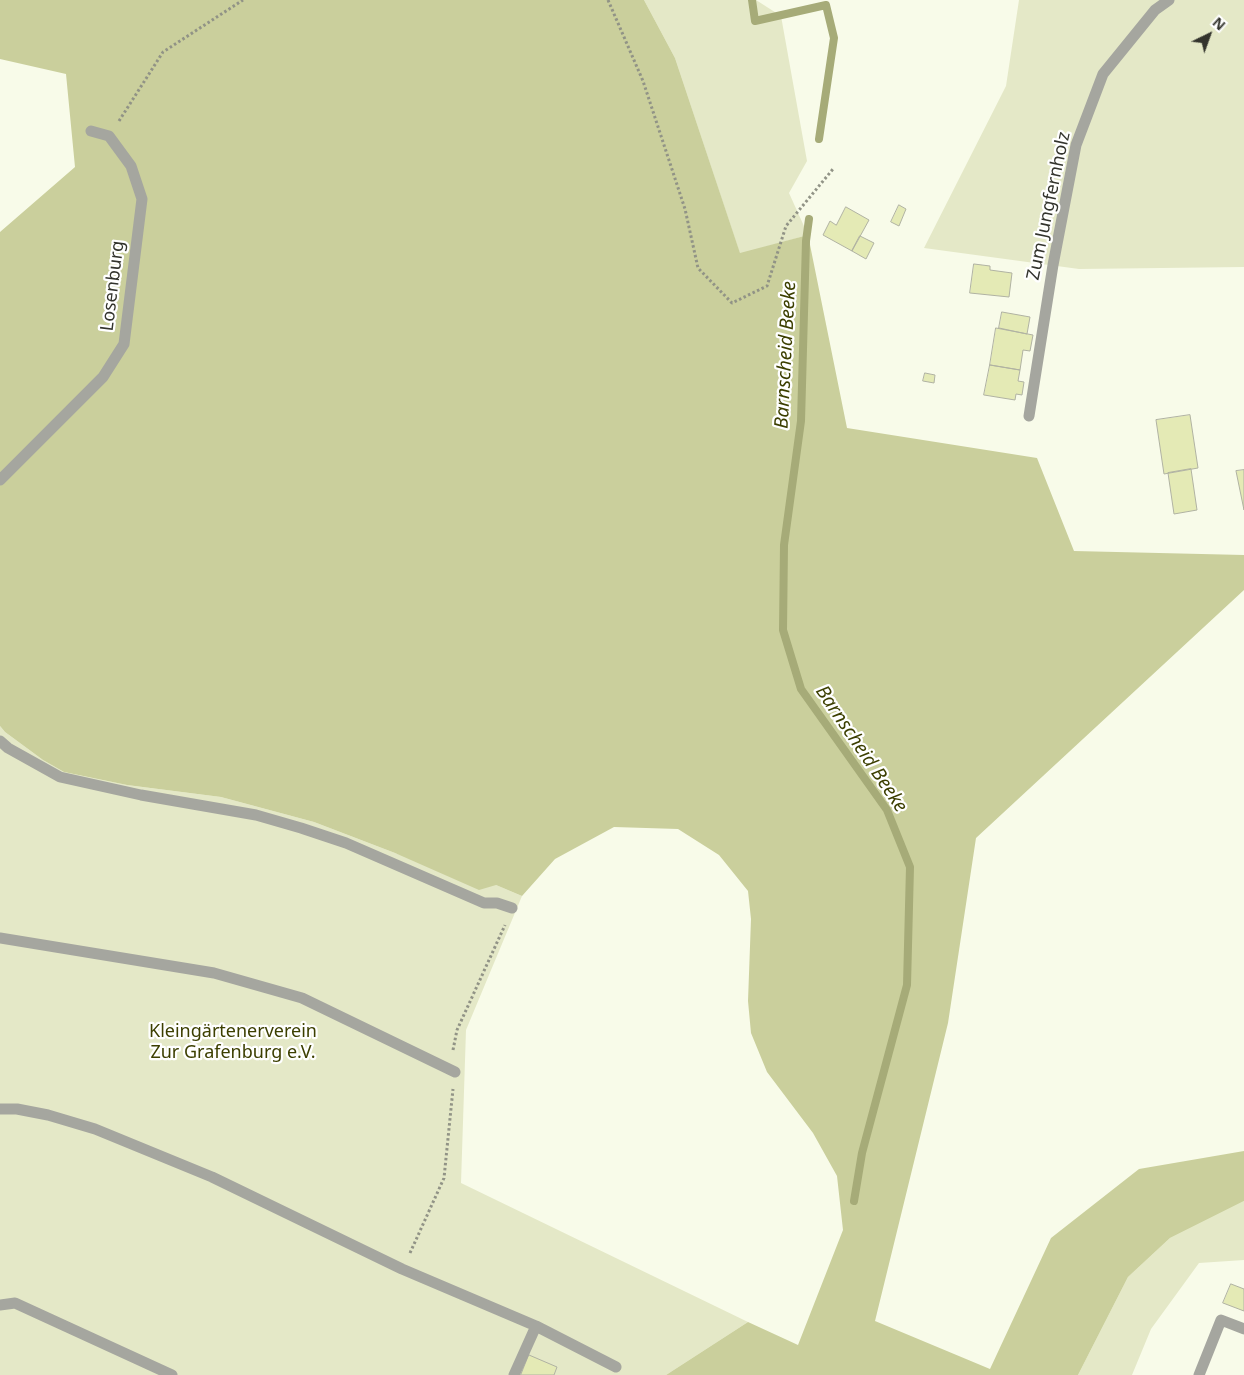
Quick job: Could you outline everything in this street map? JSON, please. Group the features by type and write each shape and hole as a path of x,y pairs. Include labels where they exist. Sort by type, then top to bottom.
{"lane":[{"name":"Zum Jungfernholz","path":"1029,416 1053,265 1076,145 1103,74 1156,10 1168,0"},
{"path":"91,131 109,136"},
{"name":"Losenburg","path":"0,480 103,377 124,344 142,198 130,166 109,136"},
{"path":"0,741 8,748 60,777 141,795 256,815 274,820 346,843 484,903 497,903 512,908"},
{"path":"0,938 214,973 302,998 452,1071"},
{"path":"0,1110 18,1109 48,1115 95,1129 212,1177 402,1269 536,1326 616,1367"},
{"path":"0,1305 15,1303 172,1375"},
{"path":"1198,1375 1221,1320 1244,1329"},
{"path":"514,1375 536,1326"}],"path":[{"path":"109,136 163,52 243,0"},
{"path":"608,0 643,81 685,209 698,268 732,304 767,286 786,226 833,169"},
{"path":"402,1269 444,1178 457,1030 512,908"}],"green space":[{"path":"0,0 644,0 675,58 740,253 808,235 847,428 1037,458 1074,551 1244,555 1244,590 976,838 948,1023 875,1321 990,1369 1051,1238 1139,1169 1244,1151 1244,1201 1170,1238 1128,1277 1078,1375 666,1375 748,1322 798,1345 843,1230 837,1176 813,1133 767,1072 751,1033 748,1001 751,919 748,891 719,855 678,829 614,827 555,859 522,896 496,885 479,890 395,853 314,822 221,797 127,785 64,772 43,760 5,732 0,726 0,232 75,167 66,74 0,59"},
{"path":"644,0 756,0 781,16 807,161 789,193 808,235 740,254 675,58"},
{"path":"1019,0 1244,0 1244,267 1079,269 924,248 1006,86"},
{"name":"Kleingärtenerverein Zur Grafenburg e.V.","path":"0,726 5,732 43,760 64,772 127,785 221,797 314,822 395,853 496,885 522,896 466,1030 461,1183 748,1322 666,1375 0,1375"},
{"path":"1244,1201 1244,1260 1199,1263 1151,1329 1132,1375 1078,1375 1128,1277 1170,1238"}],"building":[{"path":"899,205 906,209 899,226 891,222"},
{"path":"846,207 869,220 852,251 823,235 830,221 836,225"},
{"path":"860,236 874,243 866,259 852,251"},
{"path":"974,264 990,266 990,270 1012,273 1009,297 970,293"},
{"path":"1002,312 1030,317 1027,334 999,328"},
{"path":"996,328 1033,335 1030,351 1023,350 1020,370 990,365"},
{"path":"990,365 1020,370 1018,381 1024,382 1022,395 1016,394 1015,400 984,395"},
{"path":"925,373 935,375 934,383 923,381"},
{"path":"1190,415 1198,468 1164,474 1156,420"},
{"path":"1191,469 1197,510 1174,514 1168,473"},
{"path":"1244,470 1244,510 1236,471"},
{"path":"1231,1284 1244,1289 1244,1311 1223,1303"},
{"path":"529,1355 557,1367 554,1375 521,1375"}],"waterway":[{"name":"Barnscheid Beeke","path":"752,0 755,21 826,5 834,38 819,139"},
{"name":"Barnscheid Beeke","path":"809,219 806,241 801,421 784,545 783,630 801,689 887,810 910,867 907,985 862,1153 854,1201"}]}
